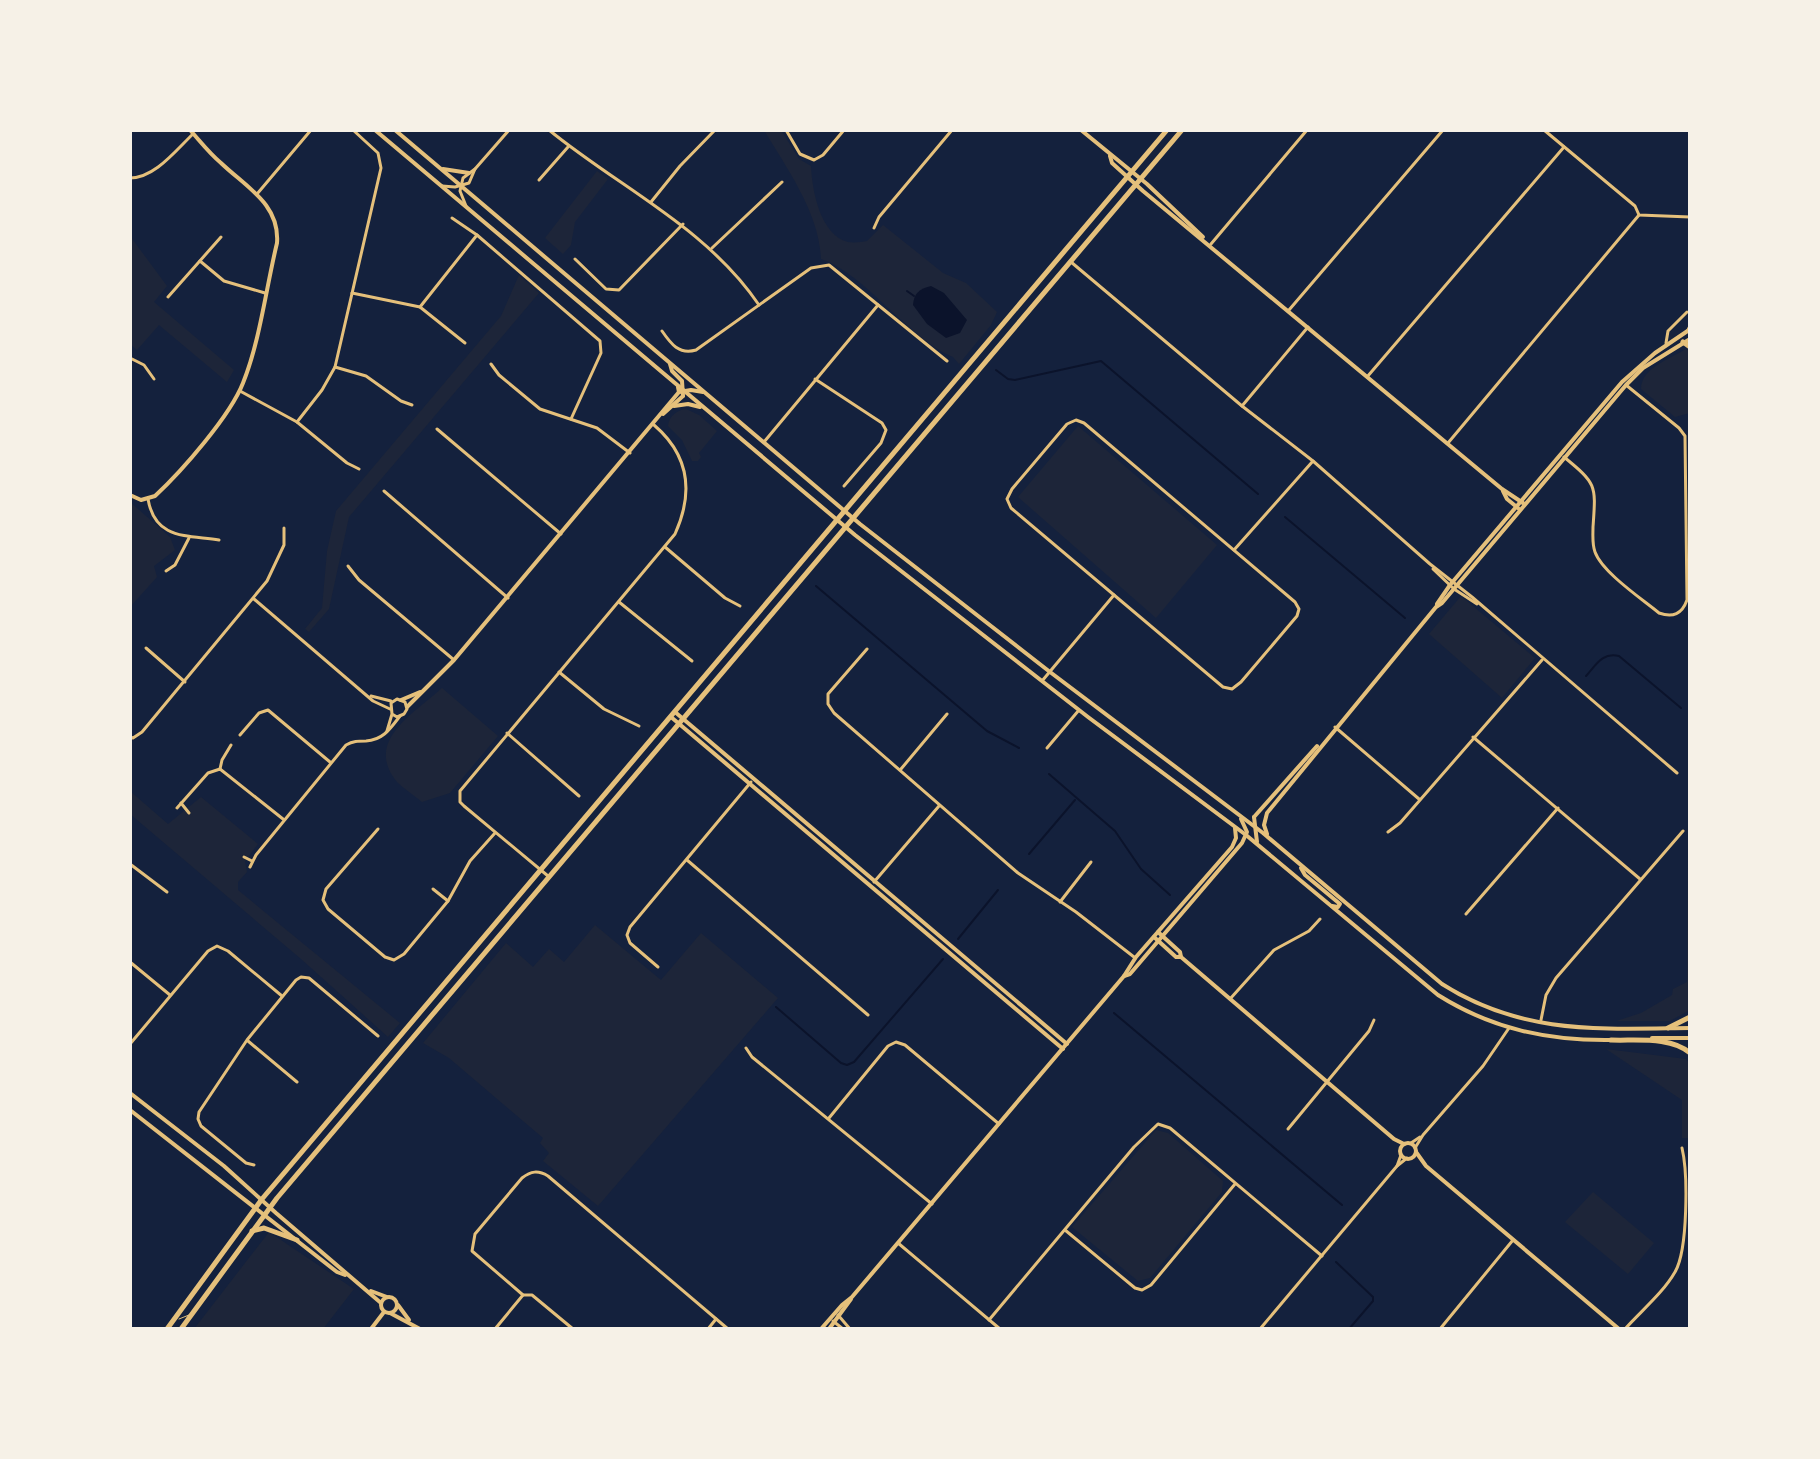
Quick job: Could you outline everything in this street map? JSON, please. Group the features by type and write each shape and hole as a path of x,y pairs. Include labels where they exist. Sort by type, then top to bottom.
{"main road":[{"path":"375,130 676,384 682,393 837,520 1079,710 1258,844 1438,995 1509,1028 1550,1038 1670,1043 1678,1044 1690,1053"},
{"path":"395,130 845,511 1129,733 1271,839 1442,984 1471,1000 1528,1022 1603,1030 1690,1028"},
{"path":"1081,130 1110,156 1112,163 1130,174 1199,231 1204,239 1367,377 1523,503"},
{"path":"167,1329 262,1199 1167,130"},
{"path":"181,1329 269,1207 1182,130"},
{"path":"130,495 141,500 161,491 221,421 240,391 248,368 277,233 273,216 257,194 219,162 192,132"},
{"path":"441,169 469,173"},
{"path":"1258,844 1254,817 1335,727 1624,384 1666,344 1690,329"},
{"path":"1624,384 1643,368 1687,341 1690,347"},
{"path":"661,416 674,406 682,393 682,381 672,371 669,362"},
{"path":"407,707 454,660 682,393 706,392"},
{"path":"674,406 688,404 706,410"},
{"path":"1502,489 1518,509"},
{"path":"401,700 422,691"},
{"path":"673,714 1065,1046"},
{"path":"1271,839 1265,830 1265,817 1335,727"},
{"path":"1122,742 1129,733"},
{"path":"1237,814 1254,817"},
{"path":"821,1329 932,1204 1138,959 1240,845 1246,835 1246,827 1237,814"},
{"path":"1158,937 1232,847 1236,838 1234,826"},
{"path":"1240,845 1258,844"},
{"path":"1297,862 1305,875 1340,906 1329,905"},
{"path":"1158,937 1180,952 1181,957 1394,1139 1409,1158 1423,1163 1619,1329"},
{"path":"1668,1028 1690,1017"},
{"path":"1611,1040 1690,1038"},
{"path":"130,1093 224,1166 351,1278 369,1290 393,1297 414,1325"},
{"path":"130,1110 337,1272 351,1278"},
{"path":"1404,1148 1416,1150"},
{"path":"1409,1158 1416,1150"},
{"path":"1416,1150 1423,1163"},
{"path":"250,1232 264,1228 297,1240"},
{"path":"369,1290 387,1312 420,1329"},
{"path":"381,1303 387,1297"},
{"path":"371,1329 398,1304"},
{"path":"829,1329 832,1320"}],"street":[{"path":"257,194 309,132 303,130"},
{"path":"297,422 335,367 381,168 378,153 353,130"},
{"path":"460,186 509,130"},
{"path":"549,130 683,224 711,249 759,305"},
{"path":"651,202 715,130"},
{"path":"786,130 800,154 814,160 823,155 844,130"},
{"path":"874,228 879,217 952,130"},
{"path":"1211,244 1307,130"},
{"path":"1289,310 1443,130"},
{"path":"1544,130 1635,206 1639,215"},
{"path":"130,178 152,171 192,132"},
{"path":"539,180 569,146"},
{"path":"1367,377 1564,147"},
{"path":"442,186 469,183 475,169"},
{"path":"711,249 782,182"},
{"path":"460,186 466,206"},
{"path":"1639,215 1690,217"},
{"path":"1448,443 1639,215"},
{"path":"452,218 477,235 600,341 601,353 571,419"},
{"path":"575,259 606,289 619,290 683,224"},
{"path":"420,307 477,235"},
{"path":"168,297 221,237"},
{"path":"200,261 224,281 265,293"},
{"path":"1071,262 1242,406 1313,461 1677,773"},
{"path":"662,331 677,349 689,352 819,265 835,268 947,361"},
{"path":"352,293 420,307 465,343"},
{"path":"764,442 878,305"},
{"path":"1666,344 1668,331 1687,312"},
{"path":"1242,406 1308,327"},
{"path":"130,358 144,365 154,379"},
{"path":"491,364 499,375 540,409 597,428 630,453"},
{"path":"335,367 366,376 401,401 412,405"},
{"path":"815,379 882,423 886,430 881,443 844,486"},
{"path":"1563,456 1587,475 1593,485 1592,542 1600,563 1659,613 1668,617 1678,614 1687,600 1685,436 1624,384"},
{"path":"240,391 297,422 347,463 359,469"},
{"path":"1076,420 1084,423 1234,550 1295,602 1299,609 1287,628 1232,689 1223,687 1114,595 1011,508 1007,499 1067,424 1076,420"},
{"path":"549,877 464,806 459,796 461,787 675,534 684,515 684,479 676,448 654,425"},
{"path":"437,429 561,534"},
{"path":"1234,550 1313,461"},
{"path":"384,491 508,598"},
{"path":"148,499 158,521 175,535 219,540"},
{"path":"130,737 142,732 254,599 278,561 284,545 284,528"},
{"path":"166,571 175,565 189,538"},
{"path":"665,547 725,598 740,606"},
{"path":"348,566 359,580 454,660"},
{"path":"1042,681 1114,595"},
{"path":"254,599 373,701 390,709"},
{"path":"619,602 692,661"},
{"path":"146,648 185,682"},
{"path":"867,649 828,694 828,704 834,713 1018,873 1138,959"},
{"path":"1388,832 1542,660"},
{"path":"559,672 604,709 639,726"},
{"path":"250,867 283,820 350,742 375,740 387,733 404,714 407,707 401,700 393,701 368,694"},
{"path":"387,733 393,701"},
{"path":"240,735 259,713 268,710 330,762"},
{"path":"1047,748 1079,710"},
{"path":"392,714 400,716"},
{"path":"901,769 947,714"},
{"path":"1335,727 1419,799"},
{"path":"507,733 579,796"},
{"path":"1473,737 1641,879"},
{"path":"220,769 231,745"},
{"path":"220,769 283,820"},
{"path":"177,808 208,773 220,769"},
{"path":"658,967 630,943 627,935 630,927 752,781"},
{"path":"181,803 189,813"},
{"path":"873,883 940,805"},
{"path":"1466,914 1558,808"},
{"path":"378,829 326,889 323,900 328,909 385,957 394,960 404,954 448,901 470,861 495,833"},
{"path":"1540,1024 1548,989 1683,831"},
{"path":"244,857 252,861"},
{"path":"687,860 868,1015"},
{"path":"1060,902 1091,862"},
{"path":"130,864 167,892"},
{"path":"433,889 448,901"},
{"path":"1230,999 1274,950 1303,935 1320,919"},
{"path":"130,1044 208,951 217,946 228,951 282,996"},
{"path":"130,962 171,995"},
{"path":"254,1165 246,1163 201,1126 199,1112 247,1040 296,980 309,978 378,1036"},
{"path":"1288,1129 1369,1031 1374,1020"},
{"path":"1397,1166 1404,1148 1423,1135 1483,1066 1509,1028"},
{"path":"247,1040 297,1082"},
{"path":"829,1118 888,1046 896,1042 905,1045 999,1124"},
{"path":"746,1048 752,1057 932,1204"},
{"path":"989,1320 1158,1124 1170,1128 1322,1256"},
{"path":"1416,1150 1423,1135"},
{"path":"1625,1329 1675,1272 1680,1257 1685,1163 1682,1148"},
{"path":"1260,1329 1397,1166 1409,1158"},
{"path":"573,1329 532,1295 523,1295 476,1256 471,1245 475,1234 522,1178 537,1171 548,1176 728,1329"},
{"path":"1065,1230 1135,1288 1142,1290 1151,1285 1236,1184"},
{"path":"1440,1329 1513,1240"},
{"path":"898,1243 1000,1329"},
{"path":"495,1329 523,1295"},
{"path":"837,1314 850,1329"},
{"path":"708,1329 716,1319"},
{"path":"832,1320 843,1329"}],"lane":[{"path":"174,1320 194,1311"}],"shaded area":[{"path":"764,130 781,130 799,159 811,166 819,210 838,238 850,242 867,241 883,225 943,273 966,283 997,312 991,325 959,364 919,336 854,278 821,259 808,208"},
{"path":"597,171 608,179 575,222 571,245 563,254 545,238"},
{"path":"130,236 167,286 154,302 234,370 227,382 159,325 137,350 130,344"},
{"path":"519,275 539,293 349,517 329,609 309,632 305,629 322,608 327,551 336,511 501,316"},
{"path":"931,286 944,293 967,320 960,333 946,338 927,324 913,305 918,292"},
{"path":"1686,349 1690,351 1690,413 1675,417 1641,389 1642,382 1651,370"},
{"path":"686,409 699,415 717,431 699,453 701,457 698,461 692,461 682,440 668,426 674,414"},
{"path":"1078,426 1217,545 1156,618 1018,497"},
{"path":"130,502 170,537 175,550 154,566 157,577 130,607"},
{"path":"1461,596 1535,658 1502,698 1429,634"},
{"path":"442,688 498,736 450,793 422,802 397,782 388,767 386,754 389,741 397,729"},
{"path":"130,791 168,824 201,797 258,844 245,861 247,872 238,882 238,890 400,1023 388,1037 130,814"},
{"path":"1688,848 1690,1010 1670,1021 1616,1021 1641,1013 1687,982"},
{"path":"595,925 661,980 701,933 778,998 598,1206 543,1161 549,1153 540,1143 543,1138 449,1058 423,1043 506,943 533,967 549,949 564,962"},
{"path":"1606,1049 1686,1059 1690,1064 1690,1138 1682,1138 1682,1100"},
{"path":"1156,1130 1168,1133 1223,1181 1222,1192 1150,1278 1138,1281 1072,1227"},
{"path":"1593,1192 1654,1243 1628,1274 1565,1222"},
{"path":"269,1232 354,1289 323,1329 194,1329"}],"waterway":[{"path":"907,291 914,296"},
{"path":"996,370 1015,380 1101,361 1258,494"},
{"path":"1285,517 1405,618"},
{"path":"816,586 987,731 1019,748"},
{"path":"1586,676 1604,658 1619,656 1681,708"},
{"path":"1049,774 1115,831 1141,869 1170,895"},
{"path":"1029,854 1075,800"},
{"path":"958,939 998,890"},
{"path":"776,1007 847,1065 854,1062 943,959"},
{"path":"1114,1013 1342,1205"},
{"path":"1336,1262 1373,1297 1349,1329"}]}
